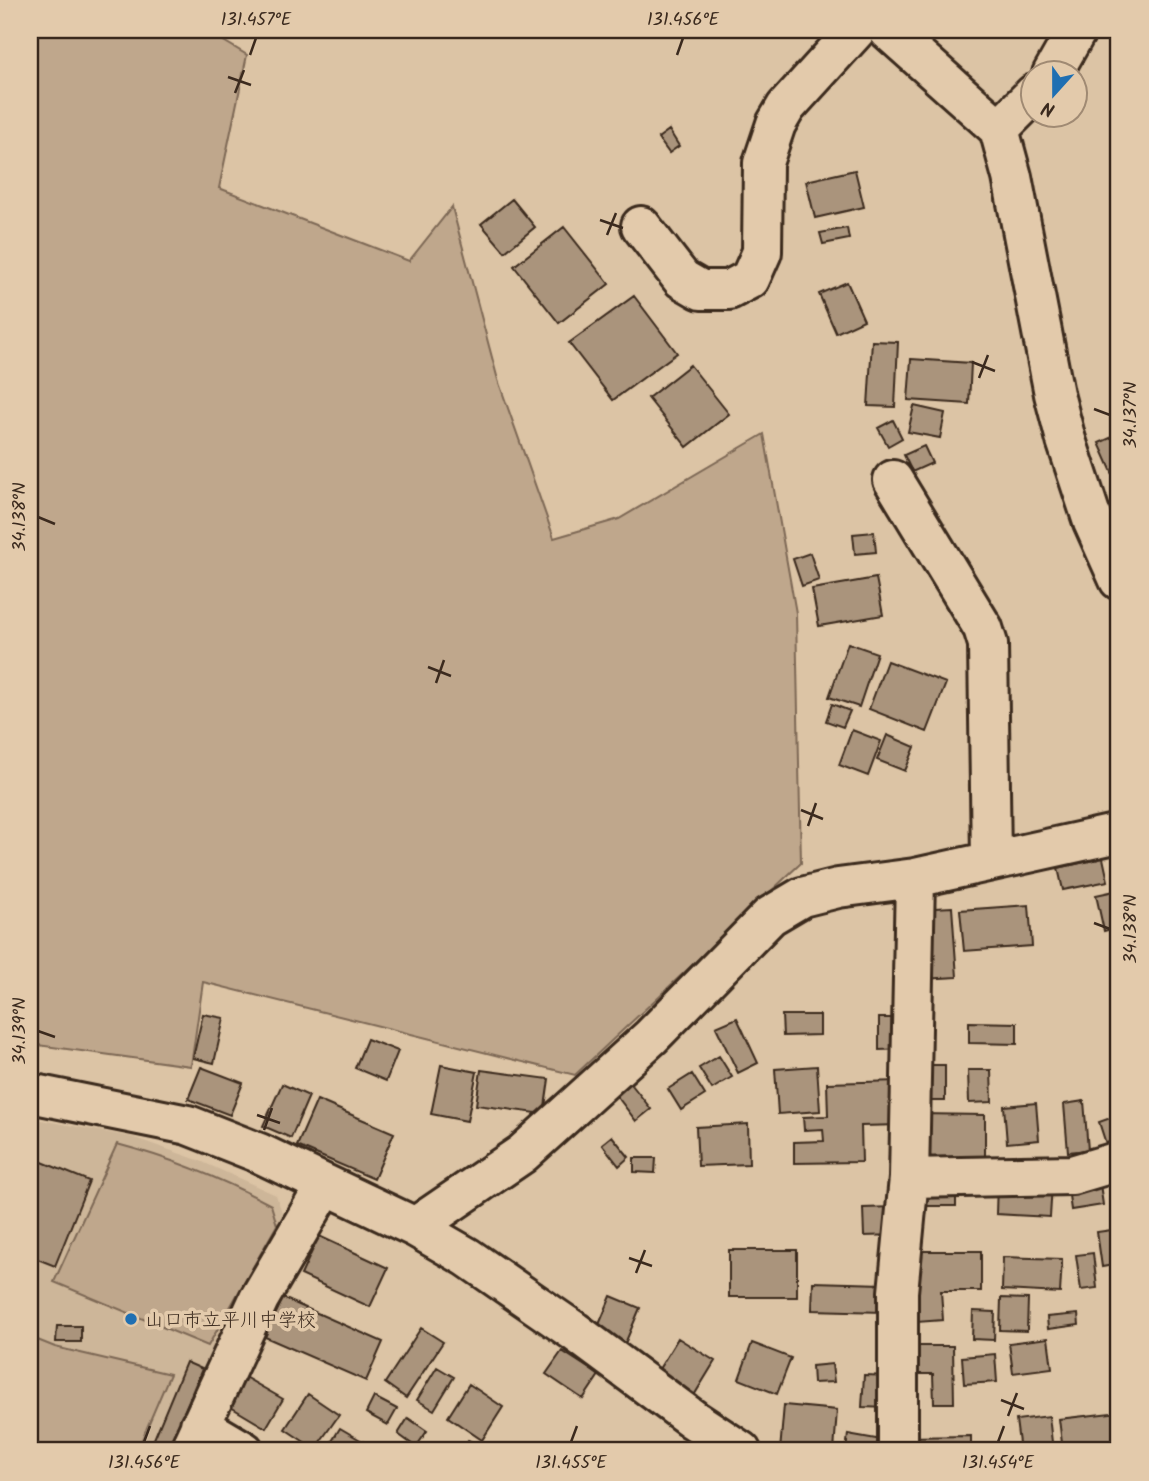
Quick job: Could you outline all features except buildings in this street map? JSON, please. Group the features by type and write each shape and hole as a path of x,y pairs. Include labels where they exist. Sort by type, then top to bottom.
{"street":[{"path":"641,226 681,279 701,290 729,290 750,279 762,252 763,163 776,124 786,107 856,30"},
{"path":"888,30 999,129 1012,177 1054,394 1066,440 1093,522 1119,580"},
{"path":"1060,60 1077,30"},
{"path":"999,129 1020,108"},
{"path":"893,480 983,628 988,643 990,860"},
{"path":"415,1227 522,1154 651,1037 770,916 802,897 838,888 915,877 1119,834"},
{"path":"898,1451 898,1292 909,1178 915,877"},
{"path":"30,1093 188,1125 259,1153 415,1227 467,1257 741,1451"},
{"path":"909,1178 1072,1175 1119,1161"},
{"path":"244,1451 194,1438 259,1298 325,1186"}],"shaded area":[{"path":"30,30 205,30 247,55 219,188 409,261 452,207 498,380 554,538 619,519 764,434 796,613 801,863 575,1075 203,982 191,1066 30,1044"},
{"name":"山口市立平川中学校","path":"30,1118 132,1137 198,1160 276,1195 286,1224 174,1451 30,1451"},
{"path":"117,1144 196,1170 271,1205 277,1225 208,1346 54,1282"},
{"path":"30,1337 55,1347 170,1374 137,1451 30,1451"}],"place":[{"name":"山口市立平川中学校","path":"131,1319"}]}
